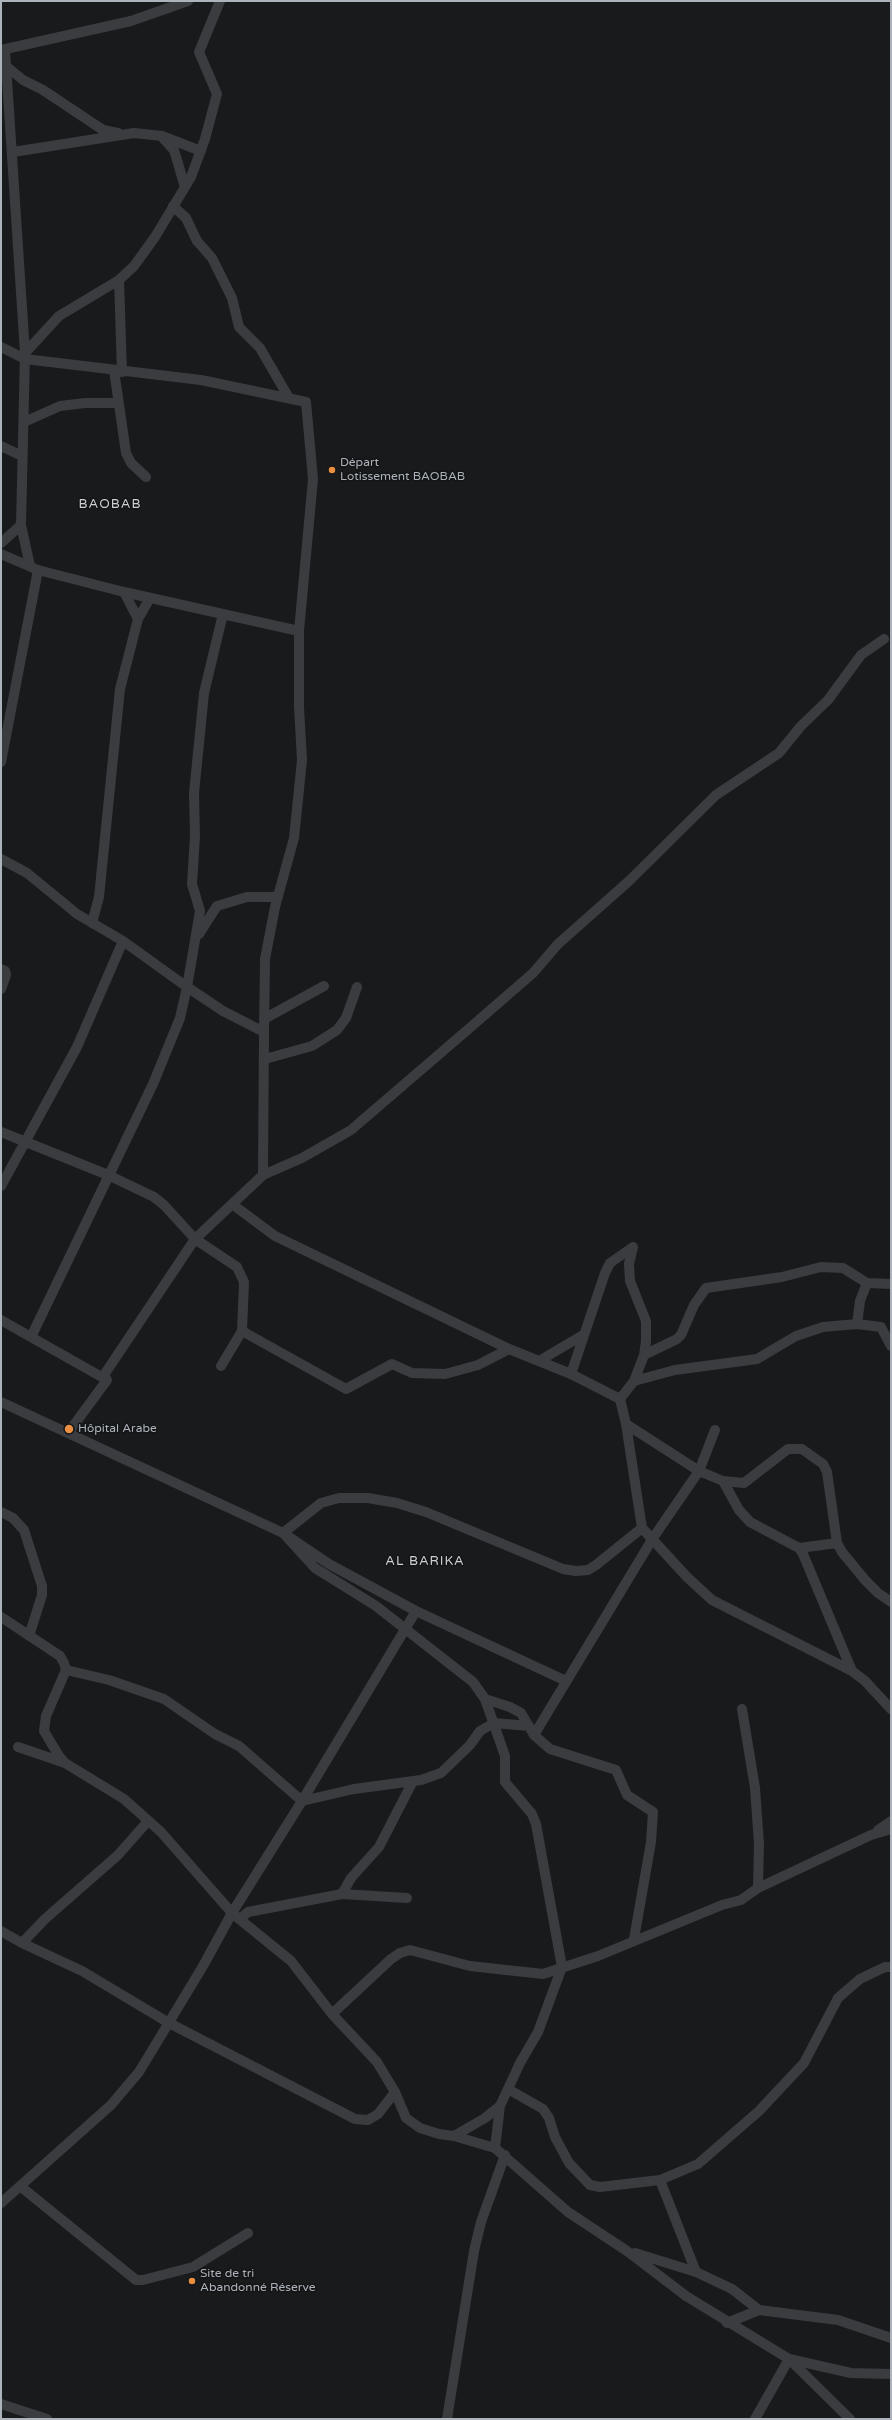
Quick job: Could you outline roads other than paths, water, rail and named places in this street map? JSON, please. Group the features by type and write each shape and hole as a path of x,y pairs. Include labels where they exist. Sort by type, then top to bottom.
{"street":[{"path":"1,762 5,723 34,568 21,524 25,356 13,152 6,66 3,50 131,21 188,1"},
{"path":"25,356 59,316 119,280 134,266 155,237 185,187 201,151 217,94 199,52 220,1"},
{"path":"6,66 23,80 43,90 103,130 127,134 162,136 201,151"},
{"path":"13,152 127,134"},
{"path":"162,136 174,150 185,187"},
{"path":"173,206 186,218 197,241 212,258 232,298 239,327 260,348 289,398"},
{"path":"119,280 118,403 126,453 131,463 146,477"},
{"path":"1,347 25,356 118,371 201,380 306,402 312,479 299,631 299,707 302,760 294,838 278,897 265,959 263,1175"},
{"path":"24,422 60,406 85,403 118,403"},
{"path":"1,446 22,456"},
{"path":"1,543 21,524"},
{"path":"1,554 34,568 124,592 299,631"},
{"path":"124,592 138,619"},
{"path":"92,923 99,897 120,689 138,619 150,598"},
{"path":"31,1337 168,1051 180,1018 200,911 192,884 195,836 194,793 204,693 223,614"},
{"path":"107,1380 104,1375 195,1239 263,1175 302,1158 351,1130 533,973 558,944 629,880 716,795 779,753 801,726 828,700 861,655 884,639"},
{"path":"1,859 27,873 92,923 123,941 223,1011 264,1032"},
{"path":"195,939 217,906 247,897 278,897"},
{"path":"1,1186 24,1141 77,1047 123,941"},
{"path":"1,969 6,975 1,989"},
{"path":"264,1019 324,986"},
{"path":"265,1059 312,1046 337,1030 346,1018 357,987"},
{"path":"1,1132 108,1175 159,1201 195,1239 237,1267 244,1282 242,1331 221,1366"},
{"path":"232,1204 275,1236 509,1349 570,1374 620,1399 626,1424 642,1528 653,1538 687,1578 712,1600 852,1671 865,1681 891,1710"},
{"path":"570,1374 605,1272 610,1263 633,1247 629,1264 630,1281 646,1321 644,1355 634,1381 620,1399"},
{"path":"644,1355 676,1340 681,1335 694,1305 706,1288 782,1276 821,1267 843,1268 867,1282 891,1284"},
{"path":"857,1324 860,1301 867,1282"},
{"path":"1,1320 107,1380"},
{"path":"634,1381 675,1370 757,1359 796,1336 823,1327 857,1324 881,1327 891,1346"},
{"path":"242,1331 346,1389 392,1364 412,1373 445,1374 478,1365 509,1349"},
{"path":"539,1361 583,1335"},
{"path":"68,1433 107,1380"},
{"path":"2,1404 283,1533 329,1564 416,1611 566,1681"},
{"path":"626,1424 699,1471 723,1481 744,1483 788,1449 802,1449 823,1464 827,1472 837,1543 865,1580 878,1593 891,1602"},
{"path":"531,1730 566,1681 653,1538 699,1471 715,1430"},
{"path":"723,1481 739,1510 750,1522 798,1548 820,1592 852,1671"},
{"path":"283,1533 321,1503 339,1498 368,1498 398,1503 426,1512 563,1569 576,1571 588,1570 596,1566 642,1528"},
{"path":"1,1512 13,1518 24,1530 42,1586 42,1595 29,1636"},
{"path":"283,1533 315,1568 376,1606 473,1682 485,1699 505,1756 505,1782 532,1814 536,1824 562,1967 538,2032 500,2106 495,2148"},
{"path":"798,1548 837,1543"},
{"path":"1,2203 111,2105 139,2072 236,1916 302,1801 416,1611"},
{"path":"1,1617 60,1656 66,1670 46,1716 44,1731 65,1763"},
{"path":"66,1670 108,1680 164,1699 215,1734 239,1746 302,1801"},
{"path":"485,1699 521,1713 531,1730 550,1749 616,1770 627,1795 653,1812 651,1842 634,1939"},
{"path":"742,1709 754,1788 759,1844 758,1888"},
{"path":"302,1801 354,1789 412,1783 441,1773 470,1745 480,1731 494,1722 531,1730"},
{"path":"18,1747 65,1763 124,1799 162,1832 236,1916 291,1961 332,2014 377,2062 395,2092 406,2118 420,2128 495,2148 505,2155 568,2212 627,2251 686,2296 789,2359 850,2419"},
{"path":"342,1894 351,1878 379,1847 412,1783"},
{"path":"22,1943 45,1919 118,1855 148,1821"},
{"path":"871,1835 891,1821"},
{"path":"332,2014 391,1959 400,1953 410,1950 470,1966 503,1971 543,1974 598,1956 634,1939 722,1905 741,1900 758,1888 871,1835 891,1829"},
{"path":"236,1916 248,1912 342,1894 407,1898"},
{"path":"1,1931 22,1943 82,1971 169,2023 354,2119 368,2120 378,2114 395,2092"},
{"path":"508,2089 543,2109 549,2118 555,2137 569,2163 590,2185 600,2187 660,2180 698,2164 759,2111 804,2063 838,1998 860,1979 885,1967 891,1967"},
{"path":"454,2136 485,2118 500,2106"},
{"path":"447,2419 474,2251 481,2222 505,2155"},
{"path":"660,2180 696,2272"},
{"path":"20,2186 136,2280 143,2280 194,2267 248,2233"},
{"path":"627,2251 696,2272 732,2289 759,2310"},
{"path":"728,2323 759,2310 838,2320 891,2338"},
{"path":"789,2359 851,2373 891,2374"},
{"path":"755,2419 789,2359"},
{"path":"1,2404 47,2419"}],"place":[{"name":"Départ Lotissement BAOBAB","path":"332,470"},
{"name":"Hôpital Arabe","path":"69,1429"},
{"name":"Site de tri Abandonné Réserve","path":"192,2281"}],"district":[{"name":"BAOBAB","path":"110,505"},
{"name":"AL BARIKA","path":"425,1562"}]}
